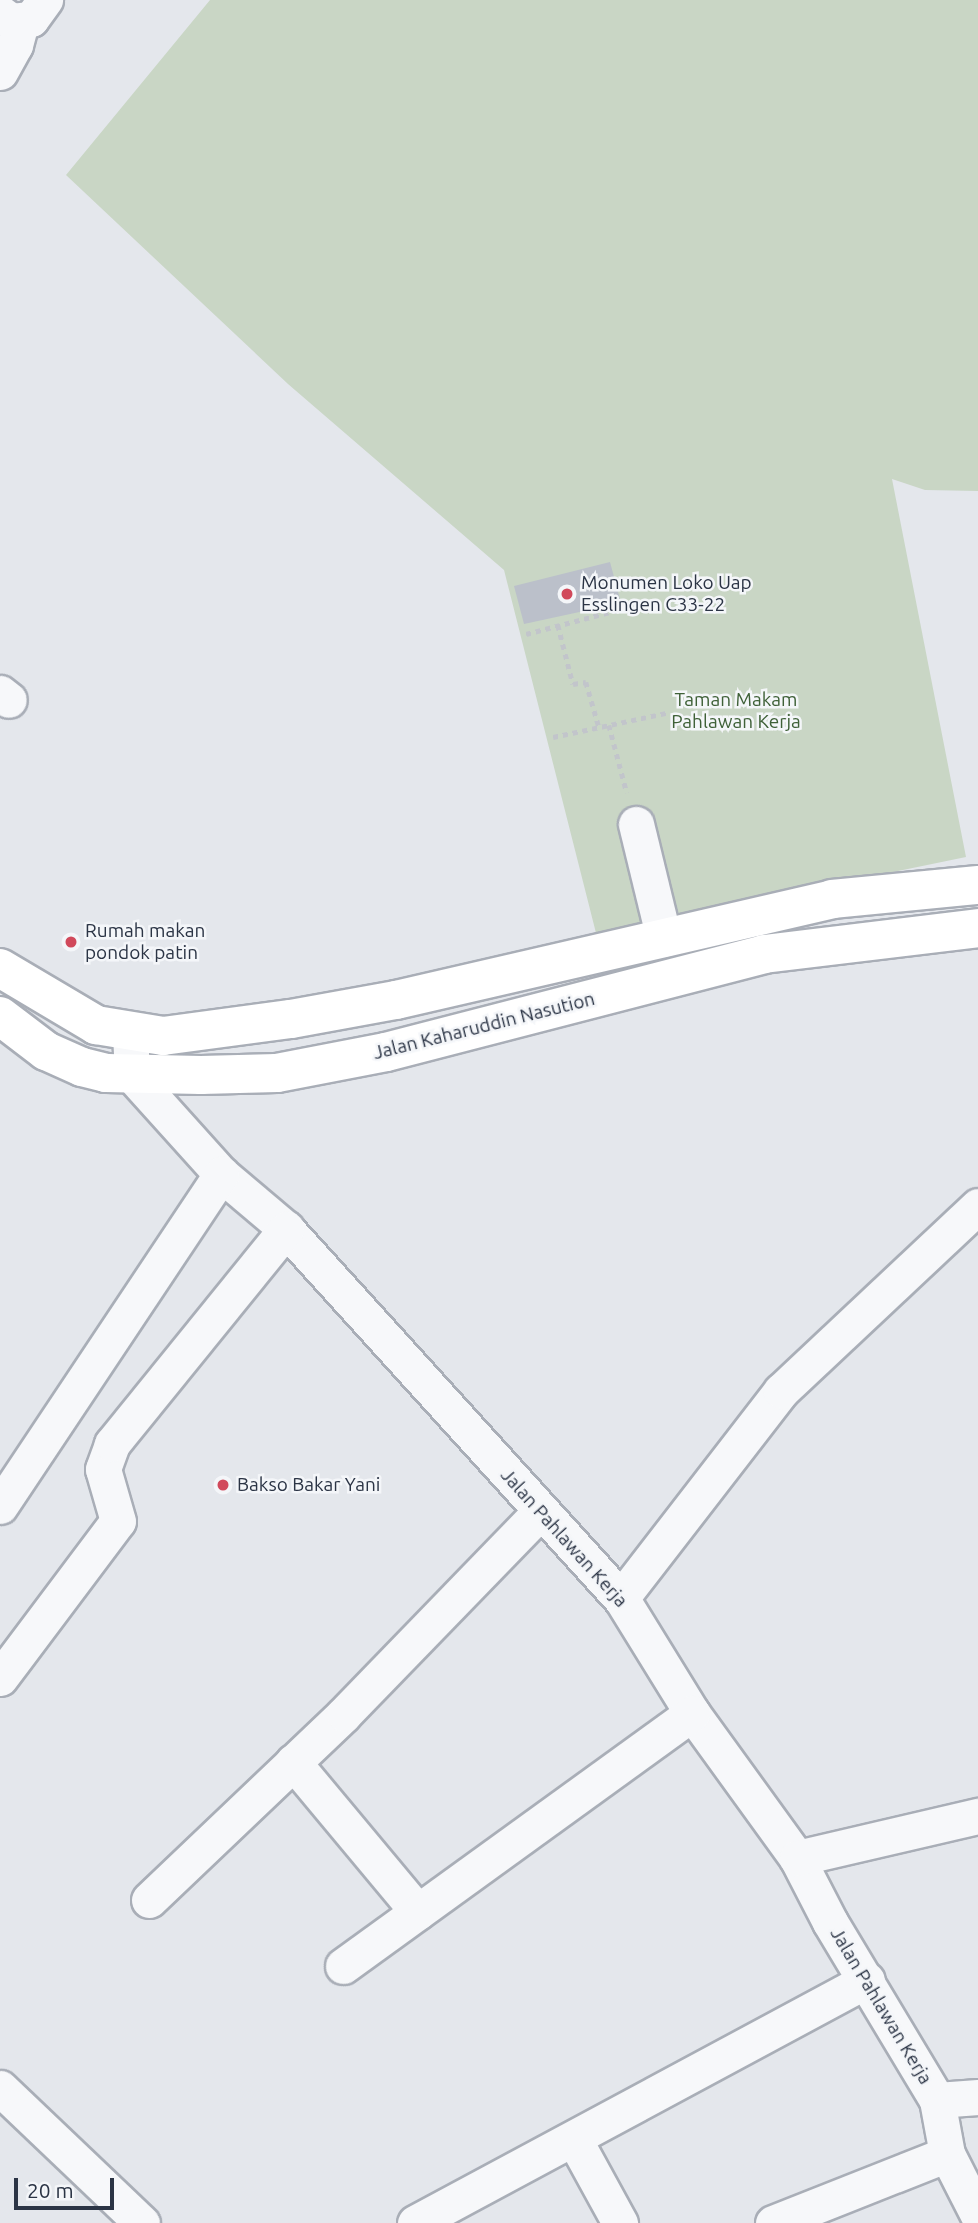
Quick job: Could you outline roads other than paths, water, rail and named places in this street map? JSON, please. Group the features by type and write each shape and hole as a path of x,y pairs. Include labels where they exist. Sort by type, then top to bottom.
{"highway":[{"path":"0,968 96,1025 163,1036 304,1017 396,1000 832,899 978,885"},
{"name":"Jalan Kaharuddin Nasution","path":"0,1016 46,1051 82,1067 132,1075 277,1073 386,1052 764,954 978,928"}],"street":[{"path":"0,72 15,45 22,11"},
{"path":"636,824 664,939"},
{"path":"130,1032 132,1075"},
{"name":"Jalan Pahlawan Kerja","path":"132,1075 221,1174 286,1229 621,1598 692,1713 797,1858 830,1922 937,2100 947,2154 978,2215"},
{"path":"0,1506 221,1174"},
{"path":"621,1598 781,1391 978,1206"},
{"path":"0,1678 118,1521 103,1469 113,1444 286,1229"},
{"path":"149,1900 293,1762 541,1511"},
{"path":"343,1966 692,1713"},
{"path":"293,1762 418,1912"},
{"path":"797,1858 978,1816"},
{"path":"415,2223 867,1980"},
{"path":"0,2088 142,2223"},
{"name":"Jalan Pahlawan Kerja","path":"937,2100 978,2097"},
{"path":"574,2139 620,2223"},
{"path":"773,2223 947,2154"}],"place":[{"name":"Monumen Loko Uap Esslingen C33-22","path":"567,594"},
{"name":"Rumah makan pondok patin","path":"71,942"},
{"name":"Bakso Bakar Yani","path":"223,1485"}],"park label":[{"name":"Taman Makam Pahlawan Kerja","path":"736,711"}]}
